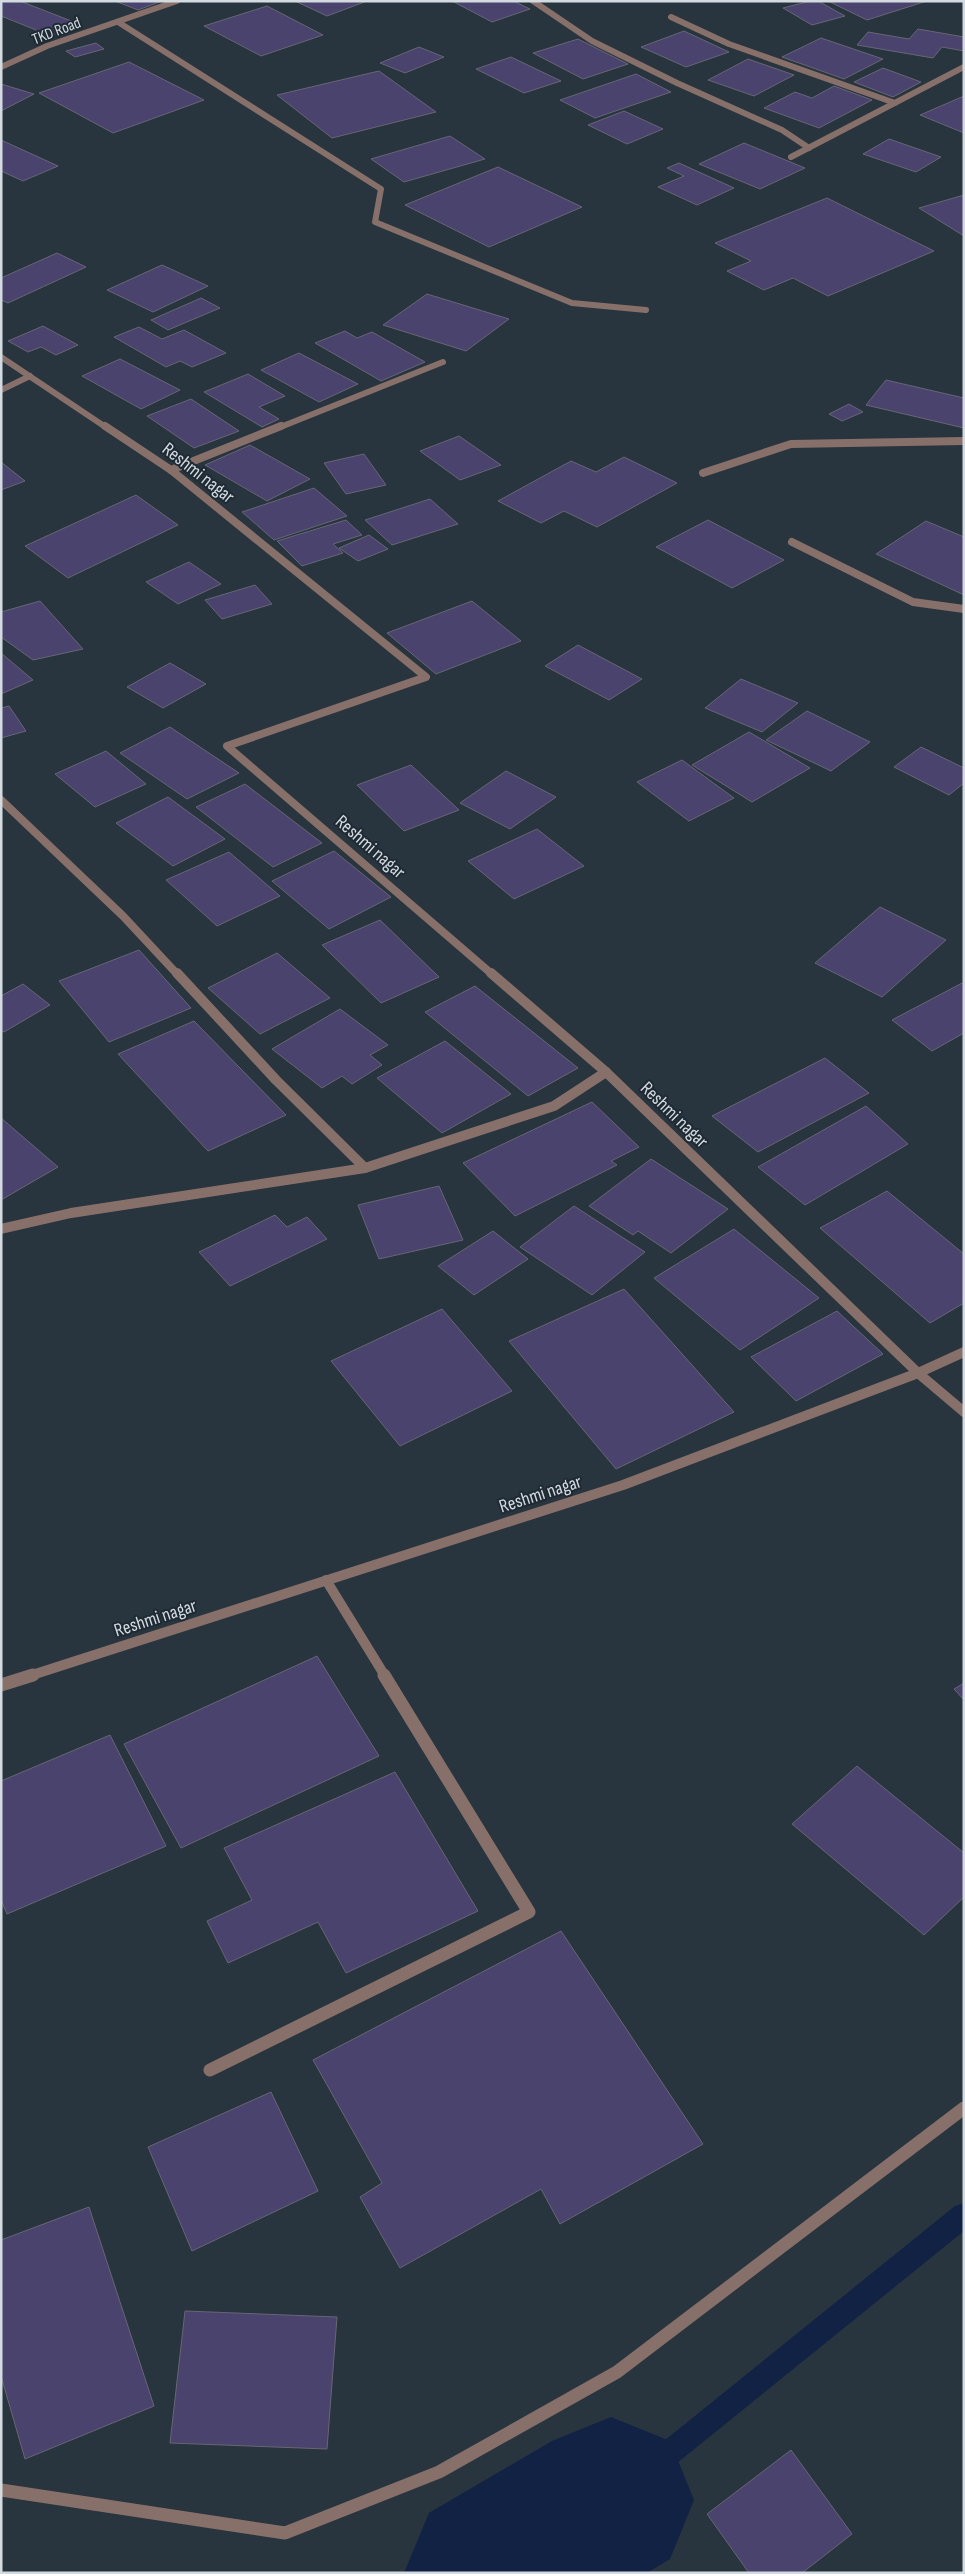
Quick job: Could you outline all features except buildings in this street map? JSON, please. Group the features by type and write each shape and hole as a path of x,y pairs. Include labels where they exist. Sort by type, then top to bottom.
{"street":[{"name":"TKD Road","path":"1,67 47,46 177,1"},
{"path":"533,1 592,41 677,83 782,130 809,148"},
{"path":"671,17 729,44 895,103"},
{"path":"118,22 381,189 375,222 572,302 646,310"},
{"path":"791,157 964,68"},
{"name":"Reshmi nagar","path":"1,357 171,470 426,677 227,746 606,1072 918,1373 623,1485 1,1685"},
{"path":"171,470 444,362"},
{"path":"1,390 30,376"},
{"path":"703,472 791,444 964,442"},
{"path":"792,542 913,602 964,610"},
{"path":"1,800 123,916 276,1080 365,1168"},
{"path":"1,1229 71,1213 220,1192 365,1168 554,1106 606,1072"},
{"path":"964,1352 918,1373 964,1412"},
{"path":"210,2070 529,1912 326,1580"},
{"path":"1,2490 285,2533 439,2472 616,2372 964,2108"}],"waterway":[{"path":"611,2500 964,2215"},
{"path":"489,2573 611,2500"}]}
